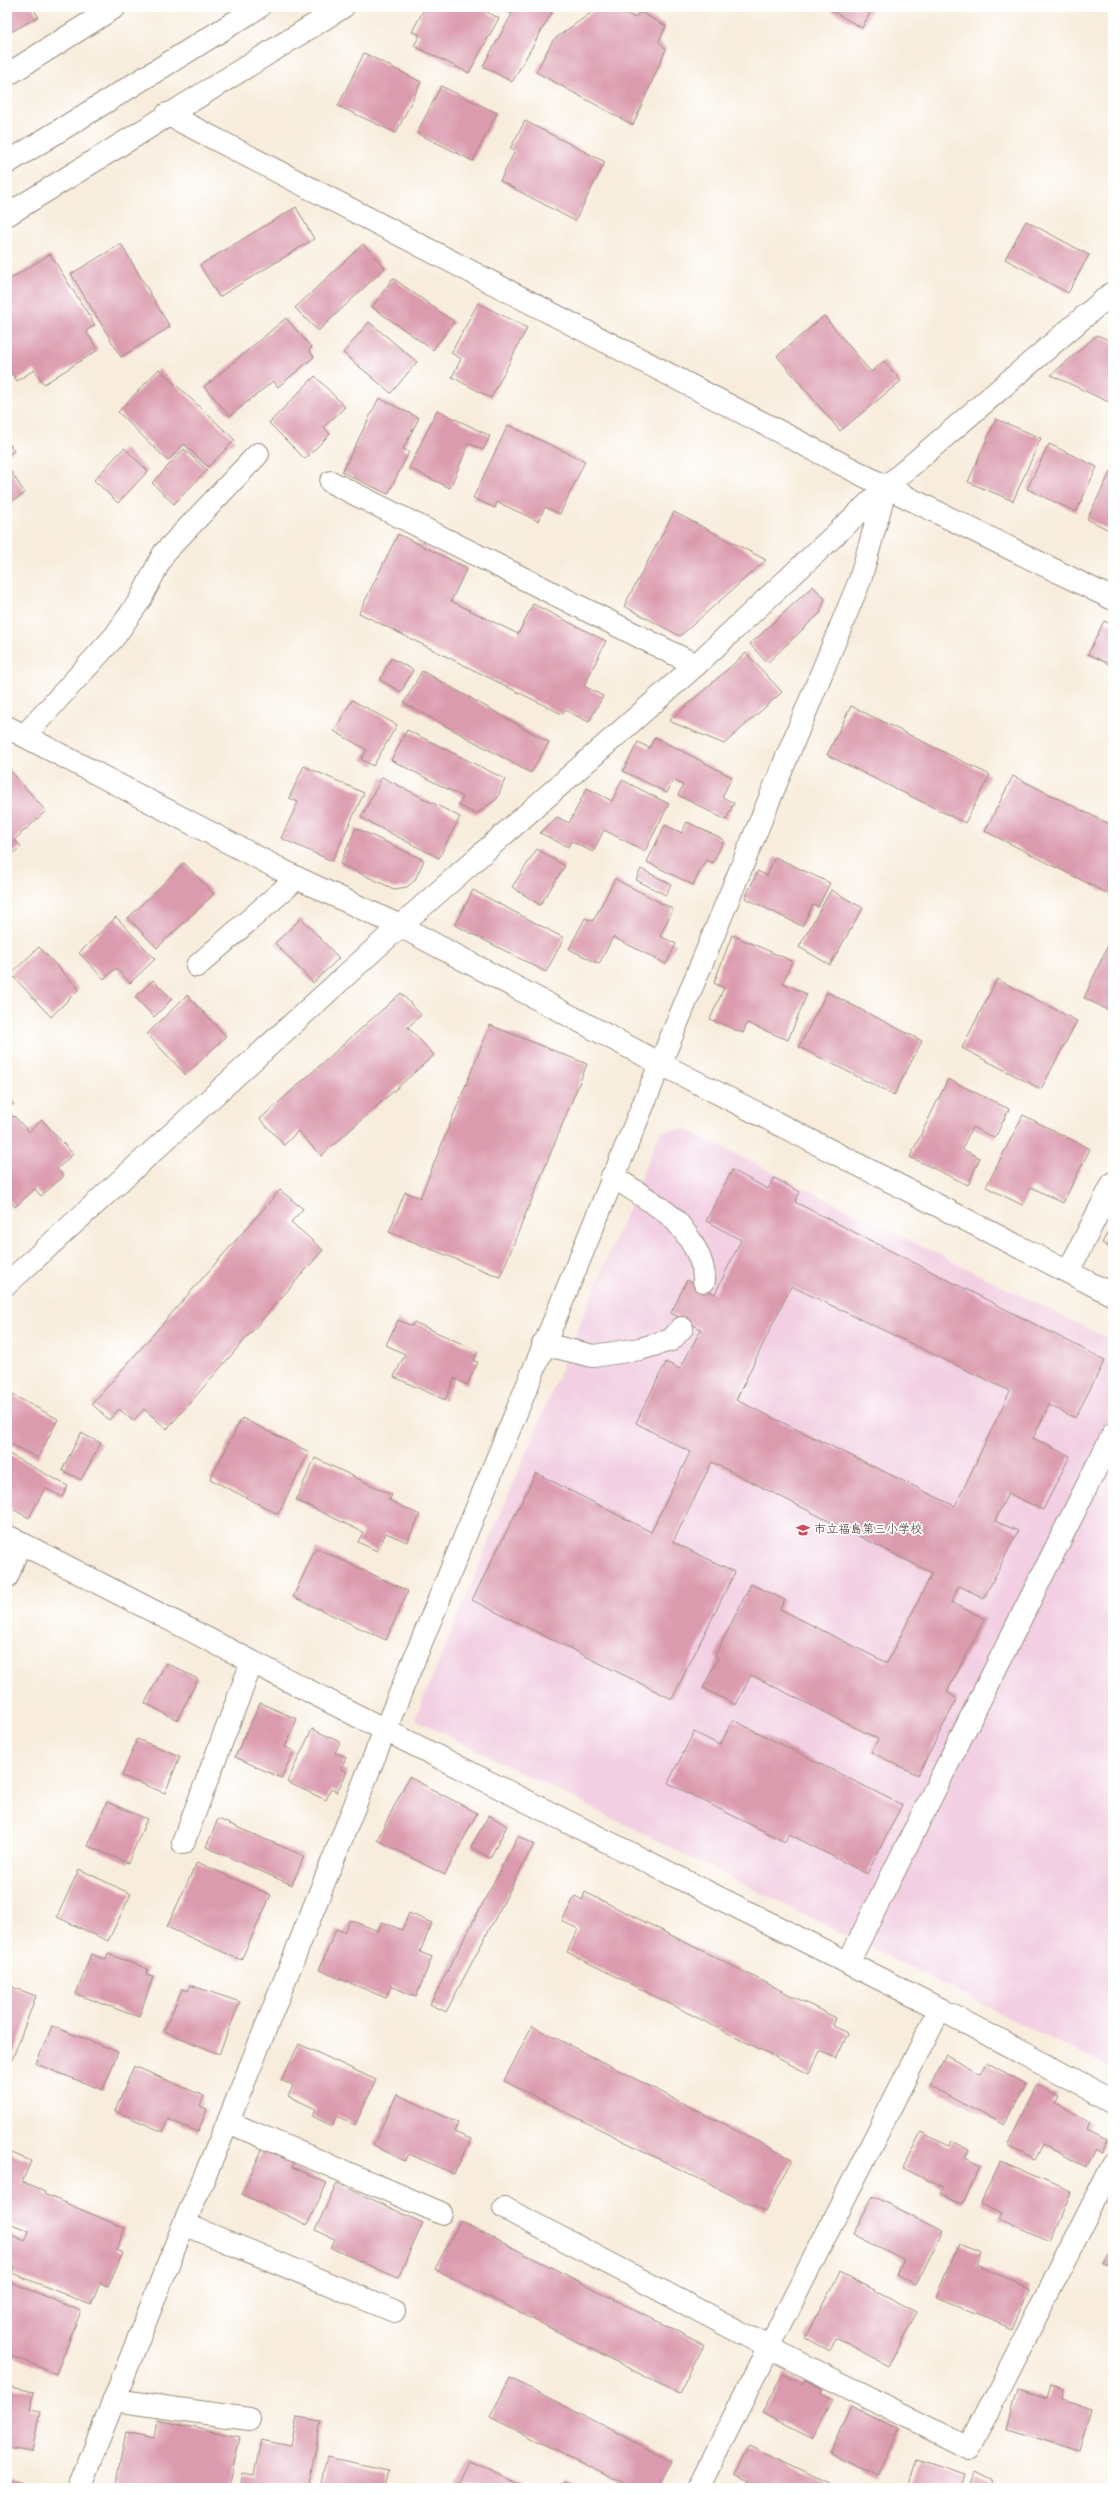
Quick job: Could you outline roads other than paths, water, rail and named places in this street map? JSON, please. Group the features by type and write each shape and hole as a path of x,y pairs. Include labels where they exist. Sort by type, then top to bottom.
{"street":[{"path":"7,75 115,7"},
{"path":"7,163 259,7"},
{"path":"7,215 167,114 343,7"},
{"path":"167,114 886,487 1113,599"},
{"path":"7,1284 400,926 696,665 886,487 1113,292"},
{"path":"258,454 164,552 140,600 115,636 16,731 297,878 400,926 659,1063 1113,1295"},
{"path":"331,482 696,665"},
{"path":"79,2488 184,2224 228,2122 385,1730 543,1344 860,580 886,487"},
{"path":"197,966 297,878"},
{"path":"612,1176 675,1220 699,1255 704,1274 704,1281"},
{"path":"1068,1272 1113,1183"},
{"path":"543,1344 593,1356 640,1349 671,1340 682,1328"},
{"path":"848,1964 1113,1434"},
{"path":"7,1577 14,1539 385,1730 940,2009 1113,2101"},
{"path":"183,1843 252,1662"},
{"path":"698,2488 940,2009"},
{"path":"228,2122 441,2213"},
{"path":"504,2208 770,2348 969,2448 1113,2165"},
{"path":"184,2224 394,2311"},
{"path":"114,2400 250,2419"}],"place":[{"name":"市立福島第三小学校","path":"803,1530"}]}
